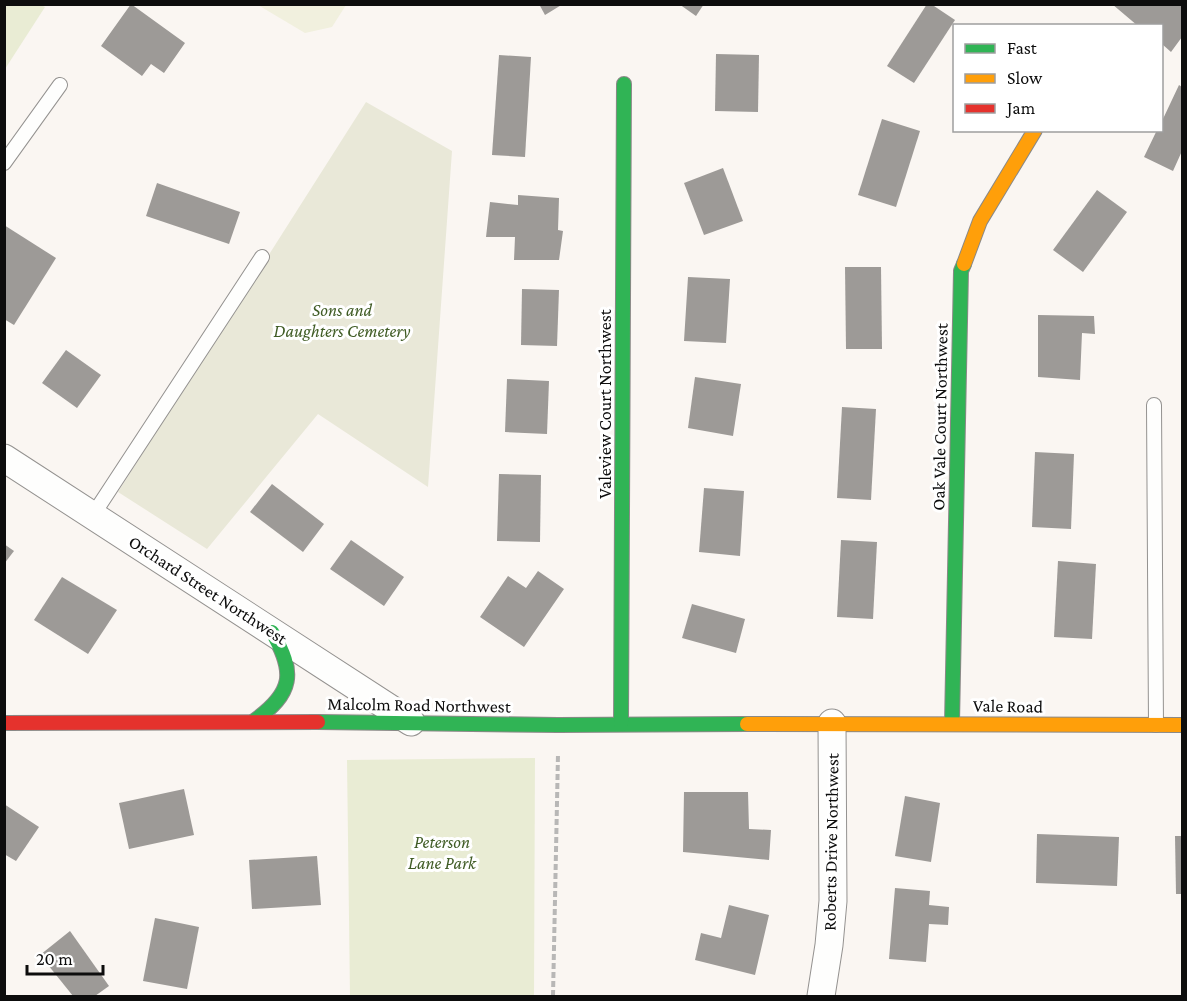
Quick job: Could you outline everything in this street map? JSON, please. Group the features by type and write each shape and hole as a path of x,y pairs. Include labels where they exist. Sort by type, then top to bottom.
{"main road":[{"name":"Valeview Court Northwest","path":"621,724 624,84"},
{"name":"Oak Vale Court Northwest","path":"952,723 961,271 980,221 1034,132"},
{"path":"254,722 269,712 280,700 287,687 290,672 287,659 272,632"},
{"name":"Malcolm Road Northwest","path":"4,723 411,722 558,725 832,723"},
{"name":"Vale Road","path":"832,723 1182,725"}],"street":[{"name":"Orchard Street Northwest","path":"4,458 411,722"},
{"name":"Roberts Drive Northwest","path":"821,996 833,901 832,723"}],"lane":[{"path":"4,163 60,85"},
{"path":"93,515 262,257"},
{"path":"1154,405 1156,725"}],"path":[{"path":"553,996 558,725"}],"green space":[{"path":"5,4 45,7 5,69"},
{"path":"258,5 346,5 332,27 305,33"},
{"name":"Sons and Daughters Cemetery","path":"366,102 452,151 428,487 318,414 207,549 118,492"},
{"name":"Peterson Lane Park","path":"535,758 534,996 350,996 347,760"}],"building":[{"path":"131,4 185,43 164,73 151,64 142,76 101,46"},
{"path":"539,4 563,4 545,15"},
{"path":"679,4 704,4 696,16"},
{"path":"927,4 931,4 955,20 914,83 887,66"},
{"path":"1112,4 1182,4 1182,37 1171,52 1163,45 1163,24 1136,24"},
{"path":"716,54 759,55 758,112 715,111"},
{"path":"499,55 531,57 525,157 492,155"},
{"path":"1179,85 1182,87 1182,151 1173,171 1144,157 1156,132 1163,132 1163,119"},
{"path":"882,119 920,131 896,207 858,195"},
{"path":"723,168 743,221 704,235 684,183"},
{"path":"157,183 240,212 229,244 146,216"},
{"path":"1097,190 1127,212 1083,272 1053,250"},
{"path":"518,195 559,198 558,230 563,231 559,260 514,260 515,237 486,237 490,202 518,205"},
{"path":"4,225 56,258 14,325 4,319"},
{"path":"845,267 881,267 882,349 846,349"},
{"path":"688,277 730,279 726,343 684,341"},
{"path":"522,289 559,290 557,346 521,345"},
{"path":"1038,315 1094,316 1095,334 1082,333 1080,380 1038,377"},
{"path":"66,350 101,375 77,408 42,383"},
{"path":"695,377 741,384 733,436 688,428"},
{"path":"507,379 549,381 547,434 505,432"},
{"path":"842,407 876,409 871,500 837,498"},
{"path":"1035,452 1074,454 1071,529 1032,527"},
{"path":"499,474 541,475 540,542 497,541"},
{"path":"272,484 324,524 303,552 250,512"},
{"path":"704,488 744,491 740,556 699,552"},
{"path":"351,540 404,577 384,606 330,569"},
{"path":"841,540 877,542 873,619 837,617"},
{"path":"4,544 14,551 4,564"},
{"path":"1058,561 1096,564 1092,639 1054,637"},
{"path":"538,571 564,589 524,647 480,617 508,576 526,588"},
{"path":"62,577 117,610 88,654 34,620"},
{"path":"692,604 745,619 736,653 682,638"},
{"path":"184,789 194,835 129,849 119,803"},
{"path":"684,792 748,792 749,829 771,830 769,860 683,852"},
{"path":"905,796 940,803 931,862 895,856"},
{"path":"4,804 39,827 16,861 4,854"},
{"path":"1037,834 1119,837 1117,886 1036,883"},
{"path":"1175,836 1182,836 1182,894 1176,894"},
{"path":"317,856 321,905 252,909 249,860"},
{"path":"895,888 930,891 929,905 949,907 948,925 929,924 926,962 889,959"},
{"path":"729,905 769,915 755,975 695,960 701,933 721,938"},
{"path":"155,918 199,927 187,989 143,981"},
{"path":"70,931 109,986 95,996 73,996 40,955"}],"traffic: fast":[{"path":"621,724 624,84"},
{"path":"952,723 961,271 964,264"},
{"path":"254,721 277,701 287,681 285,659 272,632"},
{"path":"318,722 558,725 747,724"}],"traffic: slow":[{"path":"964,264 980,221 1034,132"},
{"path":"747,724 1182,725"}],"traffic: jam":[{"path":"4,723 318,722"}]}
